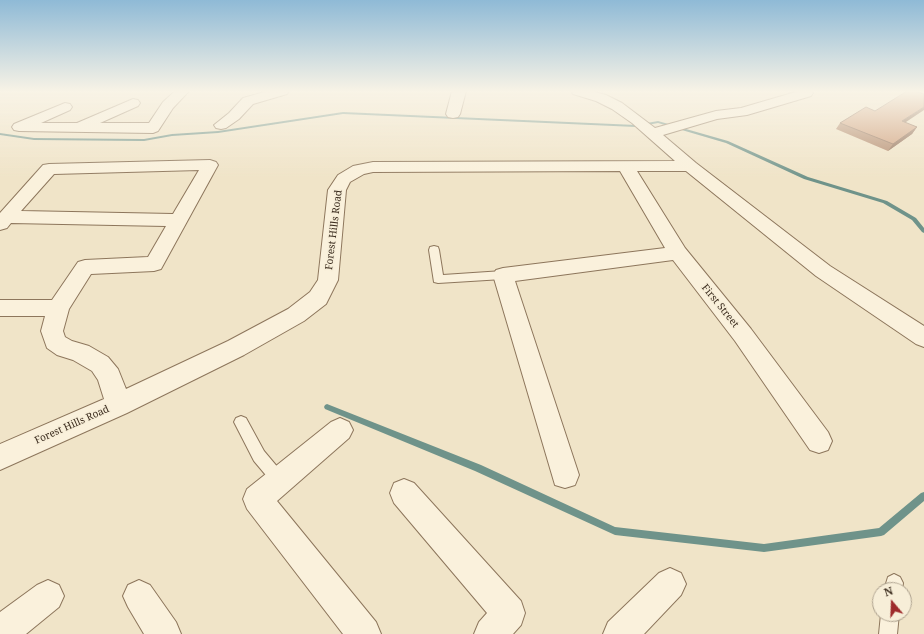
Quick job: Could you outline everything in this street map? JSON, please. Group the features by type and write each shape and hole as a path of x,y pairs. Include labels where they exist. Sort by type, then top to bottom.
{"street":[{"path":"35,121 20,127 75,129 153,128 152,121"},
{"path":"75,129 101,121"},
{"path":"222,126 228,121"},
{"path":"636,121 690,166 823,271 924,338"},
{"path":"646,128 676,126 696,121"},
{"path":"3,221 49,169 210,165 154,264 85,267 58,308 52,331 55,342 65,348 81,353 100,364 109,376 118,405"},
{"name":"Forest Hills Road","path":"0,457 118,405 236,348 296,315 318,298 328,280 337,190 344,179 359,170 373,167 690,166"},
{"name":"First Street","path":"626,167 678,253 743,335 819,441"},
{"path":"3,221 179,220"},
{"path":"565,475 503,275 678,253"},
{"path":"0,308 58,308"},
{"path":"340,430 257,499 364,634"},
{"path":"404,493 509,613 491,634"},
{"path":"620,634 670,584"},
{"path":"0,632 48,596"},
{"path":"139,596 164,634"}],"lane":[{"path":"434,250 438,279 503,275"},
{"path":"242,422 259,456 280,480"},
{"path":"888,634 889,622"}],"building":[{"path":"844,121 903,121 917,127 893,144 840,123"}],"waterway":[{"path":"0,134 34,139 144,140 172,135 218,132 293,121"},
{"path":"514,121 636,126 658,122 727,142 806,178 885,202 914,219 924,231"},
{"path":"327,407 478,468 615,531 764,548 881,532 924,496"}]}
